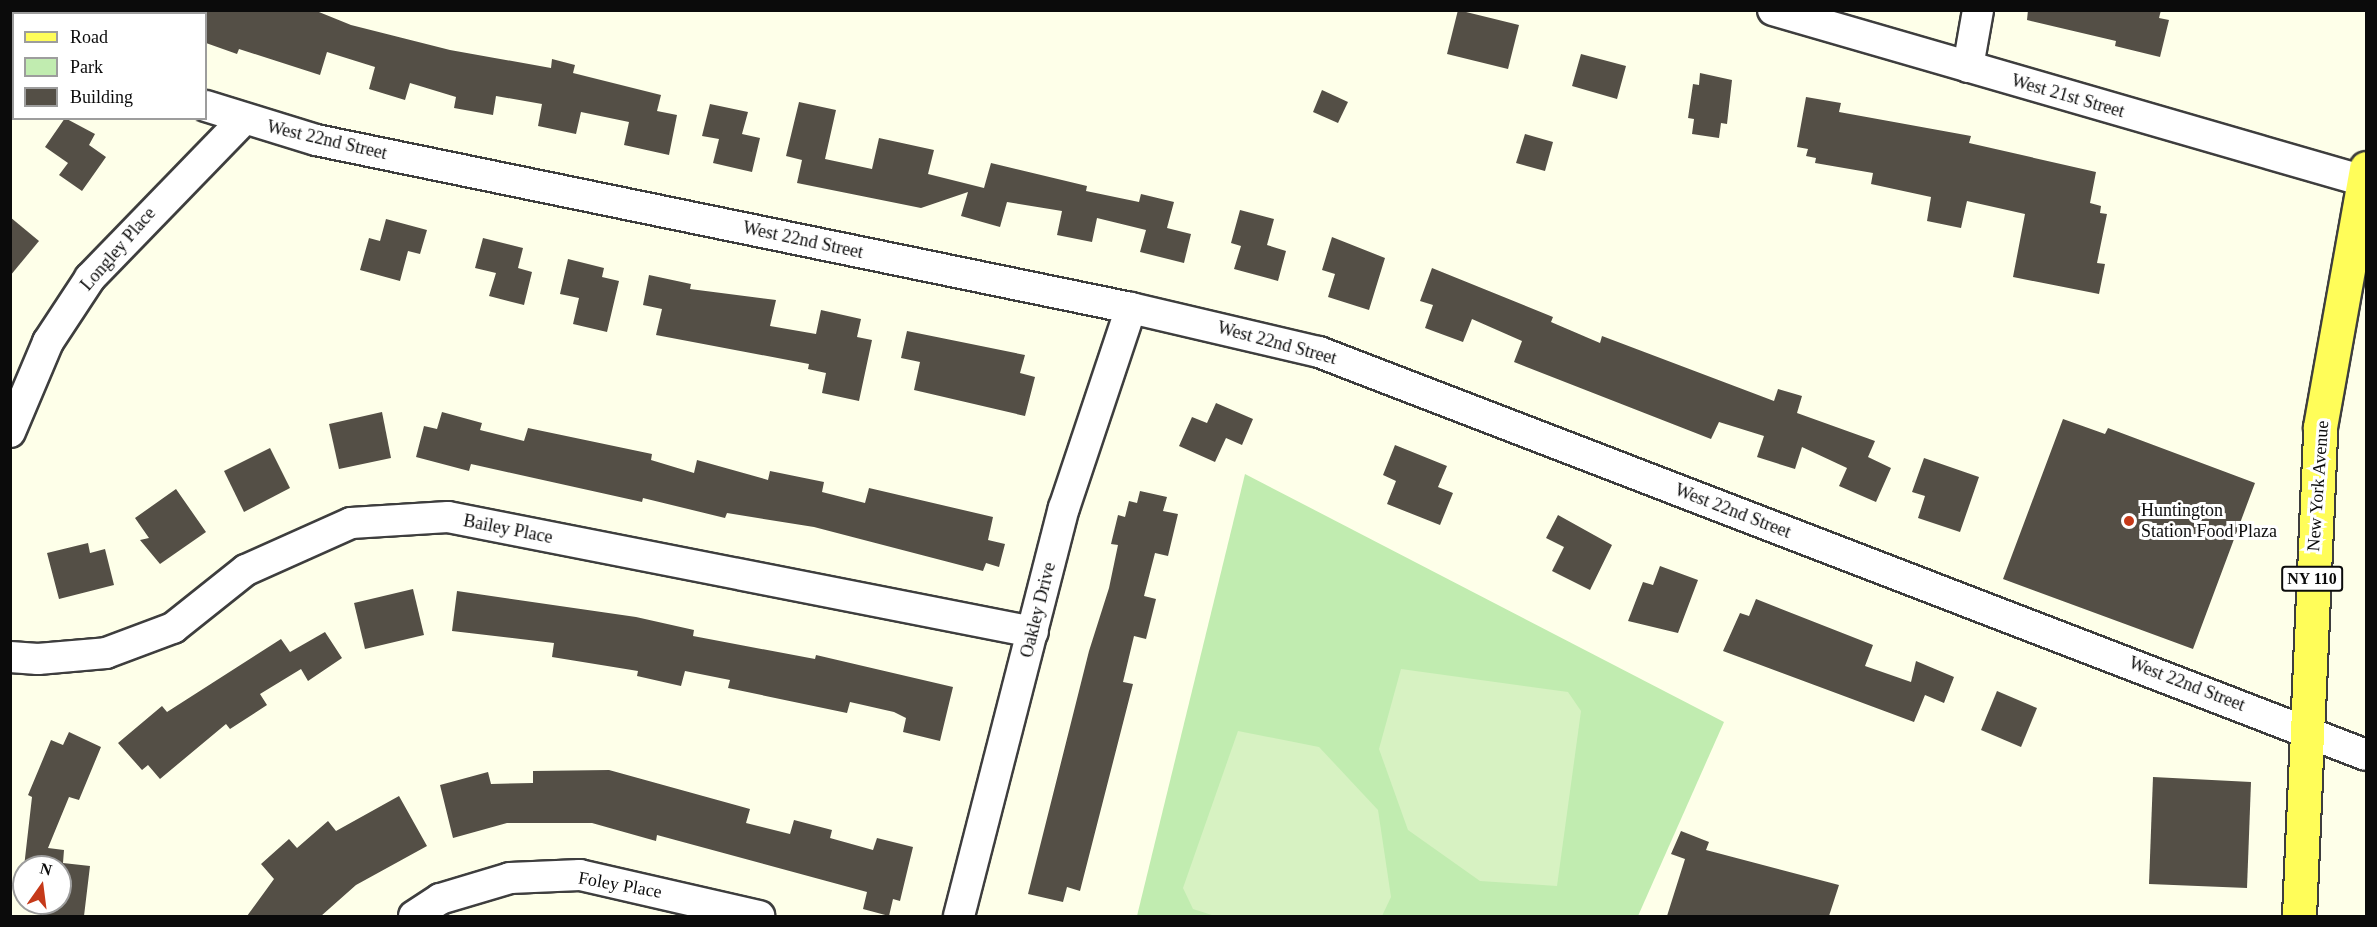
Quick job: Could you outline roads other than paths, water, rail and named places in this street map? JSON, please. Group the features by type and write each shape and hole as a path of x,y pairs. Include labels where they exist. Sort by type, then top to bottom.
{"main road":[{"name":"New York Avenue","path":"2299,916 2304,731 2320,427 2359,253 2365,174"},
{"name":"NY 110","path":"2290,916 2301,811"}],"street":[{"name":"West 21st Street","path":"1773,10 1968,67 2365,174"},
{"path":"1968,67 1978,10"},
{"name":"West 22nd Street","path":"207,106 242,121 1276,340 1378,372 2367,755"},
{"name":"Longley Place","path":"10,432 48,342 90,278 242,121"},
{"name":"Oakley Drive","path":"959,916 1064,508 1131,308"},
{"name":"Bailey Place","path":"10,657 38,659 106,653 173,628 246,570 351,523 448,517 1033,632"},
{"name":"Foley Place","path":"414,916 440,899 510,878 580,875 759,916"}],"place":[{"name":"Huntington Station Food Plaza","path":"2129,521"}]}
